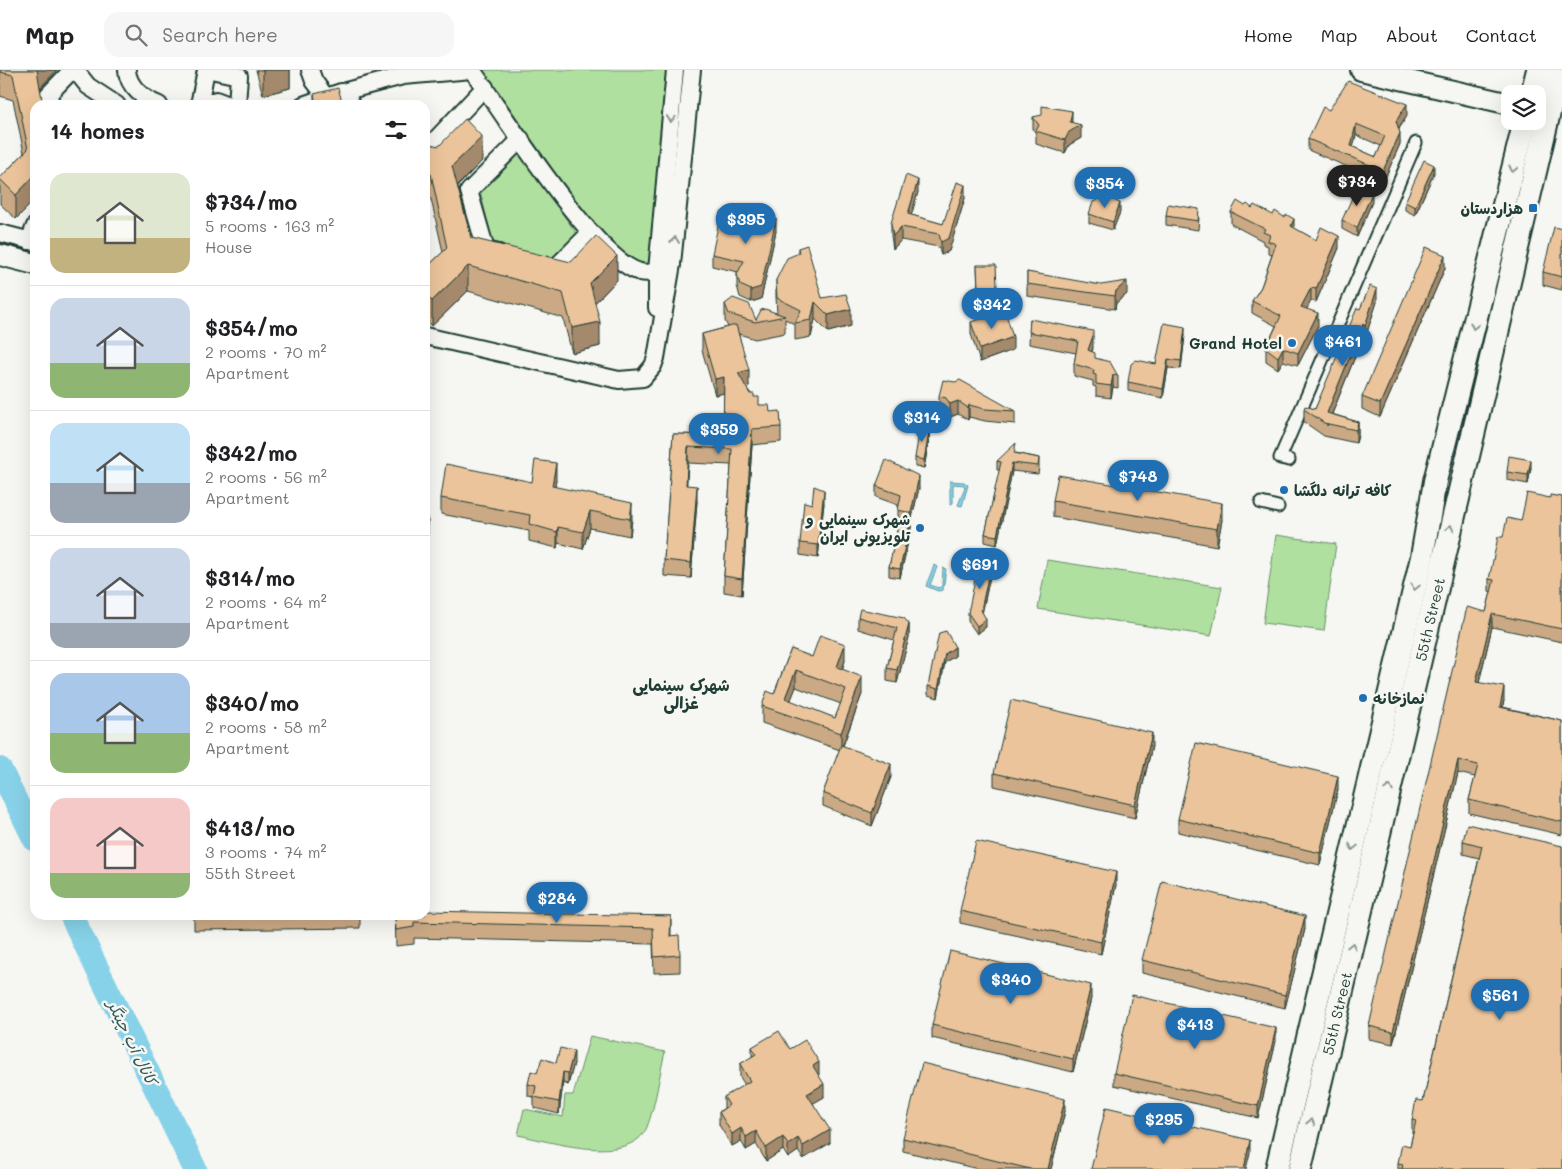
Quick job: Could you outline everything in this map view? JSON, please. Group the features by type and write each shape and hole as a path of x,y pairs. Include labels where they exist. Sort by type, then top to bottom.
{"main road":[{"path":"1534,85 1538,70"},
{"name":"55th Street","path":"1546,104 1559,70"},
{"name":"55th Street","path":"1300,1169 1432,559 1435,481 1523,130"},
{"name":"55th Street","path":"1277,1169 1539,130"}],"street":[{"path":"50,100 48,95 74,70 88,86 109,100"},
{"path":"127,70 127,76 140,96 148,100"},
{"path":"202,100 206,70"},
{"path":"211,70 240,76 238,100"},
{"path":"310,70 314,81 326,97"},
{"path":"317,100 326,97 349,98 403,73 472,70 590,233 621,262 634,270 651,273 672,264"},
{"path":"656,358 657,270 676,70"},
{"path":"430,337 619,380 643,378 654,366 672,264 692,70"},
{"path":"1361,70 1501,102"},
{"path":"430,146 485,87"},
{"path":"512,257 486,250 469,190 521,139"},
{"path":"1289,460 1280,458 1416,143"},
{"path":"0,233 30,236"},
{"path":"529,261 555,268 590,233"},
{"path":"0,255 30,263"},
{"path":"1261,503 1278,507"}],"green space":[{"path":"483,70 668,70 652,261 646,265 629,262 585,216"},
{"path":"519,152 579,237 551,262 493,245 480,190"},
{"path":"1276,535 1336,544 1324,631 1263,623"},
{"path":"1047,560 1222,587 1211,636 1038,609"},
{"path":"590,1036 665,1052 647,1127 638,1139 624,1146 607,1149 568,1146 518,1135 524,1109 563,1117 565,1095 573,1095"}],"water":[{"path":"950,481 964,482 968,485 962,506 958,505 965,488 964,485 953,484 953,503 950,504"},
{"path":"934,565 937,567 930,585 939,588 942,586 943,568 946,569 943,590 938,591 926,586"}],"building":[{"path":"0,70 37,70 42,100 30,100 30,180 16,195 0,178 28,149 13,75 0,72"},
{"path":"1348,81 1407,104 1396,121 1400,133 1382,173 1371,168 1372,166 1308,139 1323,107 1329,110","holes":["1356,124 1385,136 1376,157 1351,146"]},
{"path":"338,88 342,100 315,100 314,94"},
{"path":"1042,106 1072,111 1070,122 1081,125 1069,132 1065,140 1036,131 1039,125 1033,117 1042,115"},
{"path":"465,119 482,137 452,166 471,238 571,262 596,236 617,256 590,283 600,322 572,328 563,293 468,266 432,301 430,299 430,264 447,248 430,174 430,144 439,146"},
{"path":"1424,160 1434,165 1415,207 1405,202"},
{"path":"906,175 918,180 908,214 943,224 957,182 965,185 949,238 941,242 939,234 901,227 893,236 891,223"},
{"path":"1357,187 1372,193 1357,228 1342,220"},
{"path":"1105,196 1120,203 1113,222 1089,214 1093,202"},
{"path":"1237,201 1245,206 1247,204 1252,208 1254,205 1273,215 1275,211 1284,217 1287,215 1294,219 1291,226 1316,240 1321,227 1339,236 1316,289 1311,288 1301,307 1318,313 1298,353 1283,348 1278,357 1266,348 1281,316 1252,301 1261,287 1276,244 1268,241 1270,235 1263,232 1265,229 1231,212"},
{"path":"1168,204 1199,209 1198,221 1166,216"},
{"path":"721,212 776,219 761,287 751,290 740,285 737,274 744,261 712,254"},
{"path":"1554,227 1562,229 1562,277 1543,272"},
{"path":"807,245 822,298 846,294 851,309 828,315 815,302 811,320 795,323 801,310 777,298 776,280 787,258 799,253 798,248"},
{"path":"1426,247 1445,255 1380,404 1362,397"},
{"path":"977,265 996,265 997,287 978,288"},
{"path":"1027,272 1101,285 1127,281 1116,291 1115,296 1027,284"},
{"path":"1370,286 1377,289 1365,326 1363,324 1327,413 1358,422 1356,430 1324,423 1304,409 1305,406 1315,409 1357,308 1360,309"},
{"path":"733,298 749,304 756,320 761,310 765,309 785,316 755,322 729,314 725,304"},
{"path":"1005,311 1013,337 980,349 971,322"},
{"path":"1030,319 1093,331 1088,350 1095,353 1095,358 1110,362 1118,376 1113,375 1111,386 1096,384 1096,375 1093,374 1094,370 1074,364 1078,341 1029,332"},
{"path":"1164,323 1185,327 1181,361 1168,359 1163,389 1128,382 1131,364 1136,360 1156,364"},
{"path":"736,325 749,370 738,373 750,394 754,394 754,397 759,397 759,405 769,405 770,412 780,411 781,427 752,429 742,579 724,576 732,449 688,447 686,485 697,486 691,563 664,560 673,434 723,435 724,377 715,379 702,334"},
{"path":"943,380 955,382 960,380 1015,411 985,409 969,405 968,408 958,401 950,404 946,398 939,396"},
{"path":"920,427 930,427 924,460 915,458"},
{"path":"1016,443 1014,453 1039,458 1038,466 1012,463 997,536 985,534 1001,462 997,461"},
{"path":"1509,456 1531,460 1528,475 1507,472"},
{"path":"535,460 556,463 552,486 632,503 630,519 590,511 583,532 558,527 557,532 529,524 530,515 441,498 446,464 532,482"},
{"path":"886,460 919,476 911,513 898,510 901,495 876,486"},
{"path":"1058,475 1222,503 1217,529 1053,501"},
{"path":"814,486 824,490 818,545 800,543 804,502 812,504"},
{"path":"1527,493 1550,498 1550,495 1562,497 1562,629 1492,614 1476,682 1504,687 1500,707 1562,721 1562,822 1469,800 1478,765 1458,760 1393,1032 1369,1026 1467,607 1486,612 1494,580 1489,579 1498,537 1503,537 1507,518 1521,521"},
{"path":"900,517 911,519 900,569 889,567"},
{"path":"980,556 992,558 981,610 986,619 977,626 968,613"},
{"path":"860,609 904,618 909,624 897,670 887,668 897,628 858,617"},
{"path":"946,631 955,647 945,654 938,689 928,686 939,633"},
{"path":"820,635 845,644 837,667 862,677 841,733 762,706 767,691 774,694 791,649 812,657","holes":["796,670 846,689 835,718 785,698"]},
{"path":"1011,700 1152,733 1135,805 994,773"},
{"path":"1196,743 1338,776 1320,853 1178,819"},
{"path":"841,745 891,764 872,813 823,793"},
{"path":"1467,824 1562,846 1562,1169 1402,1169 1403,1164 1398,1163 1402,1144 1410,1146 1416,1121 1412,1120 1416,1100 1423,1101 1482,846 1463,841"},
{"path":"976,841 1116,872 1101,942 960,911"},
{"path":"1162,881 1305,916 1285,995 1142,960"},
{"path":"430,911 671,916 670,936 679,935 680,955 654,957 653,928 414,922 414,927 396,930 395,920 430,920"},
{"path":"950,951 1091,985 1073,1059 932,1025"},
{"path":"1132,995 1276,1028 1258,1106 1114,1073"},
{"path":"779,1031 790,1049 805,1040 819,1062 813,1066 824,1084 807,1094 830,1130 803,1146 798,1138 788,1145 783,1137 766,1148 756,1131 746,1137 741,1128 732,1134 719,1112 729,1105 724,1097 750,1081 740,1064 756,1054 752,1047"},
{"path":"560,1048 574,1051 568,1073 563,1072 559,1102 534,1097 536,1086 528,1084 531,1071 537,1073 542,1058 556,1063"},
{"path":"922,1063 1065,1099 1048,1169 1030,1169 903,1138"},
{"path":"1106,1107 1250,1140 1244,1169 1091,1169"}],"waterway":[{"name":"کانال آب چیتگر","path":"0,769 30,830"},
{"name":"کانال آب چیتگر","path":"73,920 195,1169"}],"place":[{"name":"هزاردستان","path":"1533,208"},
{"name":"Grand Hotel","path":"1292,343"},
{"name":"کافه ترانه دلگشا","path":"1284,490"},
{"name":"شهرک سینمایی و تلویزیونی ایران","path":"920,528"},
{"name":"نمازخانه","path":"1363,698"}],"district":[{"name":"شهرک سینمایی غزالی","path":"681,693"}]}
